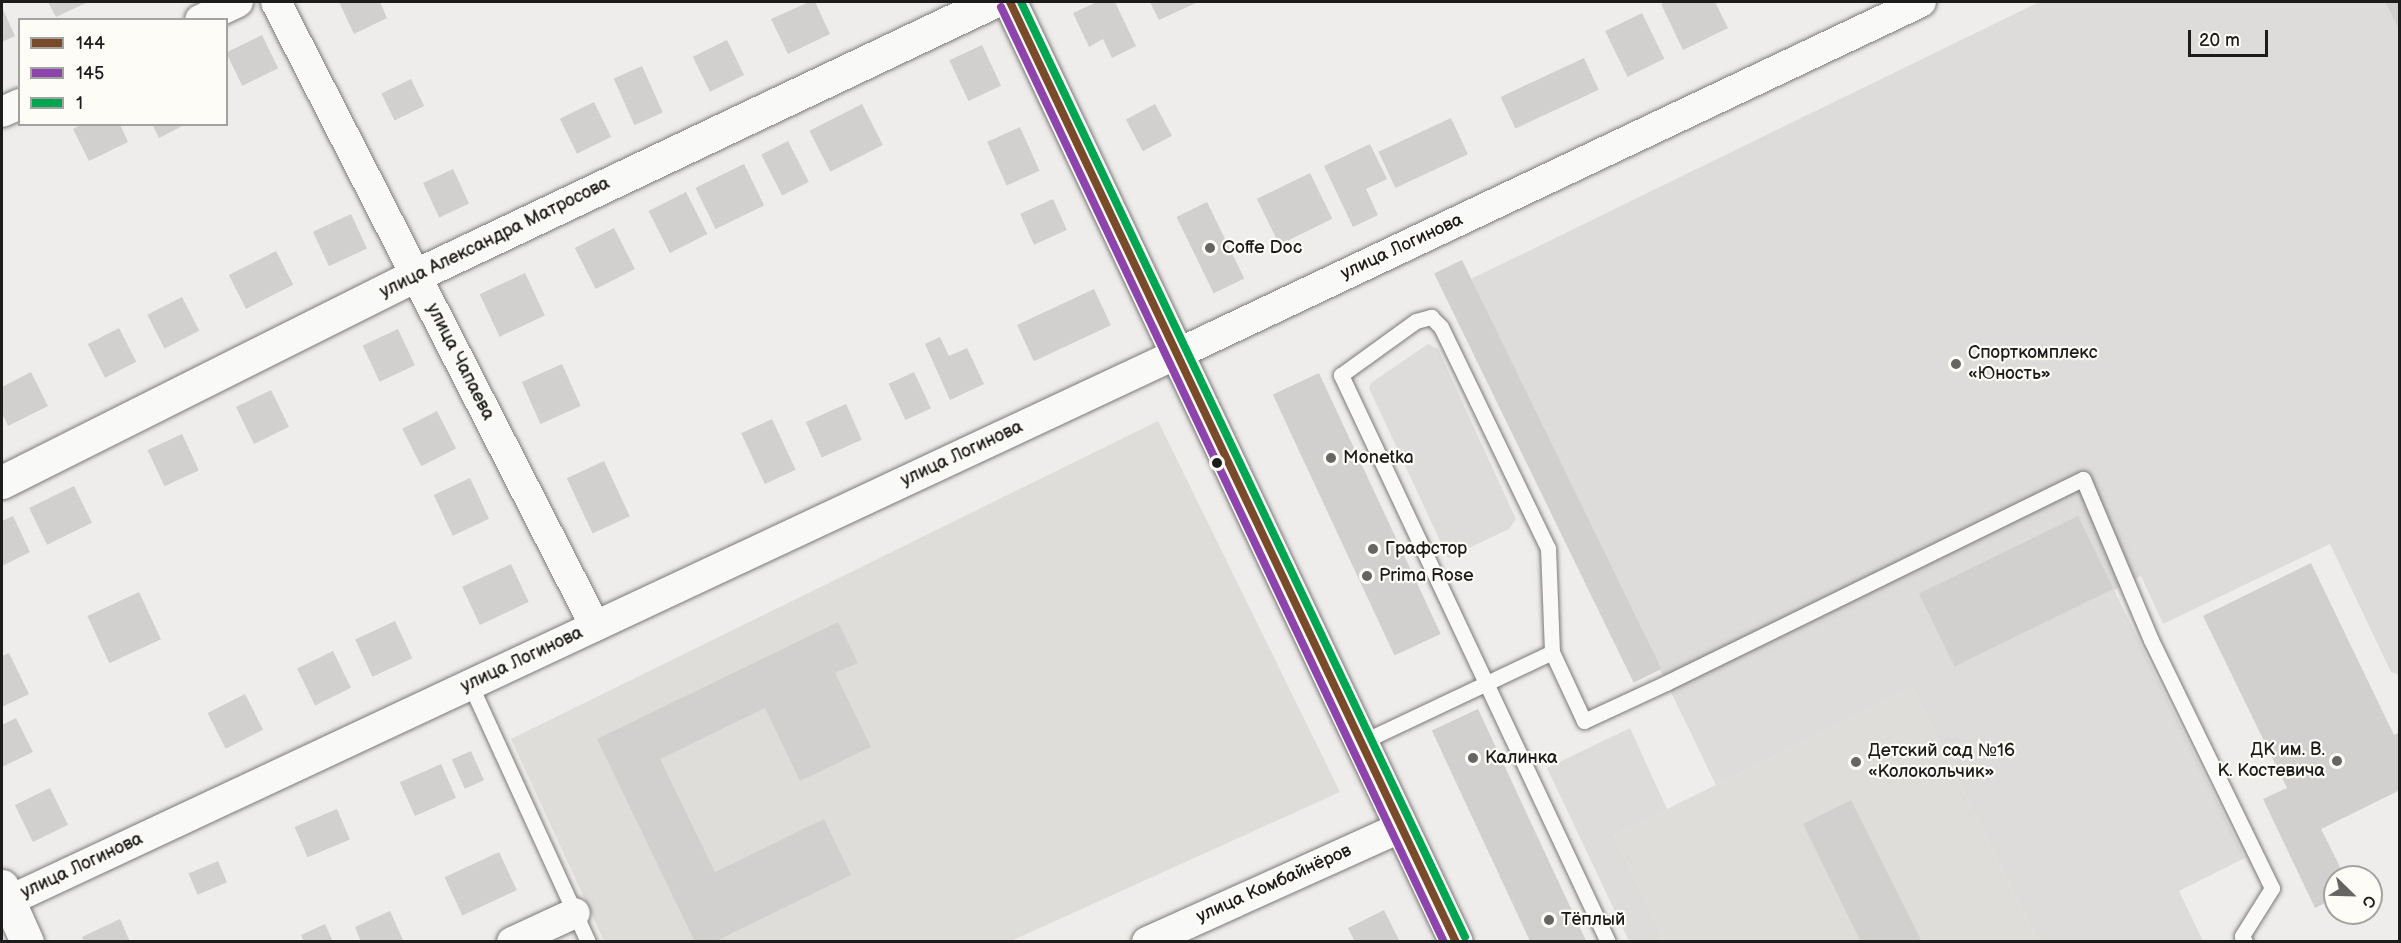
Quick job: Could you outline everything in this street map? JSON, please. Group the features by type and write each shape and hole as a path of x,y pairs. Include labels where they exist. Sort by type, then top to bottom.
{"street":[{"path":"204,18 238,2"},
{"name":"улица Чапаева","path":"276,2 595,626"},
{"name":"улица Александра Матросова","path":"2,482 416,275 992,2"},
{"path":"1010,2 1456,942"},
{"name":"улица Логинова","path":"4,897 595,626 1921,2"},
{"path":"2,112 18,105"},
{"name":"улица Комбайнёров","path":"1147,942 1402,827"},
{"path":"4,897 27,942"},
{"path":"512,942 575,912"}],"lane":[{"path":"1608,942 1341,375 1416,321 1431,317 1441,327 1548,548 1552,652 1584,721 2083,479 2151,640 2272,888 2242,936 2245,942"},
{"path":"1362,742 1552,652"},
{"path":"470,684 588,942"}],"shaded area":[{"name":"Спорткомплекс «Юность»","path":"2039,2 2385,2 2400,32 2399,675 2391,672 2330,544 2163,624 2141,576 2114,590 2245,858 2179,891 2203,941 2037,941 1913,688 1716,785 1471,279"},
{"path":"1428,344 1438,349 1516,519 1509,529 1448,558 1369,388 1371,383"},
{"path":"1158,421 1340,792 1011,941 604,941 511,739"},
{"name":"Детский сад №16 «Колокольчик»","path":"1913,688 2037,941 1664,941 1614,835"},
{"path":"1630,728 1667,809 1614,835 1664,941 1629,941 1547,768"}],"building":[{"path":"48,2 88,2 56,17"},
{"path":"339,2 380,2 387,18 354,34"},
{"path":"809,2 815,2 830,34 788,54 771,19"},
{"path":"1097,2 1115,2 1136,46 1112,58 1103,39 1089,47 1073,13"},
{"path":"1150,2 1198,2 1159,20"},
{"path":"1666,2 1715,2 1728,28 1683,50 1661,4"},
{"path":"2385,2 2400,2 2400,32"},
{"path":"2,7 15,36 2,42"},
{"path":"1642,13 1664,59 1628,77 1605,31"},
{"path":"262,35 278,68 242,86 228,57 228,52"},
{"path":"727,40 744,75 710,92 693,57"},
{"path":"982,45 1001,86 968,101 949,60"},
{"path":"1584,58 1599,90 1515,129 1501,97"},
{"path":"642,66 663,113 634,125 614,79"},
{"path":"411,79 424,106 394,120 381,93"},
{"path":"594,102 611,137 577,154 560,119"},
{"path":"862,104 883,145 830,172 809,131"},
{"path":"1155,104 1172,136 1143,151 1126,119"},
{"path":"1451,118 1468,154 1395,188 1378,152"},
{"path":"78,126 121,126 128,142 89,161 73,129"},
{"path":"153,126 182,126 159,138"},
{"path":"1020,127 1040,171 1007,185 987,142"},
{"path":"788,141 809,182 782,196 761,155"},
{"path":"1370,144 1387,179 1366,189 1378,215 1353,227 1324,166"},
{"path":"744,164 764,205 716,229 695,188"},
{"path":"453,169 469,203 439,217 423,183"},
{"path":"1310,173 1332,219 1279,245 1257,199"},
{"path":"686,192 707,234 670,253 649,211"},
{"path":"1053,199 1067,230 1034,245 1020,214"},
{"path":"1207,202 1244,278 1214,293 1176,217"},
{"path":"351,214 367,248 329,266 313,232"},
{"path":"614,228 635,269 596,289 575,248"},
{"path":"276,251 293,285 246,309 229,275"},
{"path":"1462,260 1661,669 1634,683 1434,274"},
{"path":"525,273 545,316 500,337 480,294"},
{"path":"1094,289 1111,325 1034,361 1017,325"},
{"path":"182,297 199,331 165,349 147,315"},
{"path":"119,328 136,362 105,378 88,344"},
{"path":"398,329 415,365 380,382 363,345"},
{"path":"940,337 949,356 967,348 984,384 950,400 925,344"},
{"path":"562,364 581,406 541,424 522,382"},
{"path":"31,372 48,406 8,426 2,413 2,387"},
{"path":"914,372 931,408 906,420 889,384"},
{"path":"1319,373 1441,634 1394,656 1273,395"},
{"path":"271,390 289,427 254,444 236,407"},
{"path":"846,404 862,440 822,458 806,422"},
{"path":"437,411 456,448 421,466 402,429"},
{"path":"772,419 796,470 765,484 741,433"},
{"path":"182,434 199,470 164,486 148,450"},
{"path":"604,461 630,516 593,534 567,478"},
{"path":"470,478 489,519 453,536 434,495"},
{"path":"74,486 92,523 47,545 29,508"},
{"path":"13,516 30,552 2,566 2,521"},
{"path":"2078,516 2114,589 1954,666 1919,594"},
{"name":"ДК им. В. К. Костевича","path":"2311,563 2394,735 2400,732 2400,790 2321,829 2339,865 2323,865 2323,904 2315,908 2263,799 2287,788 2203,616"},
{"path":"511,564 529,602 480,625 462,587"},
{"path":"139,592 161,639 109,663 87,616"},
{"path":"395,621 412,658 372,677 355,640"},
{"path":"838,622 858,663 835,673 871,747 800,781 765,708 660,759 715,872 824,819 851,875 714,942 695,942 597,739"},
{"path":"333,651 351,688 315,705 297,669"},
{"path":"9,653 29,694 2,707 2,656"},
{"path":"245,694 263,730 226,749 208,713"},
{"path":"1478,709 1587,942 1530,942 1432,731"},
{"path":"16,718 33,752 2,767 2,725"},
{"path":"471,751 484,780 465,789 452,760"},
{"path":"441,764 456,798 415,816 400,782"},
{"path":"50,788 68,825 33,842 15,805"},
{"path":"1851,800 1922,942 1861,942 1803,824"},
{"path":"337,809 350,839 308,857 295,827"},
{"path":"499,852 517,890 462,915 445,877"},
{"path":"218,861 227,882 198,895 189,874"},
{"path":"1384,910 1400,942 1355,942 1348,928"},
{"path":"390,911 404,942 361,942 355,927"},
{"path":"120,919 130,942 84,942 82,937"},
{"path":"325,924 333,942 304,942 301,935"}],"transit line":[{"name":"144","path":"1010,2 1456,942"},
{"name":"1","path":"1021,2 1465,937"},
{"name":"145","path":"1001,7 1444,942"}],"place":[{"name":"Coffe Doc","path":"1210,248"},
{"name":"Спорткомплекс «Юность»","path":"1956,364"},
{"name":"Monetka","path":"1331,458"},
{"name":"Графстор","path":"1373,549"},
{"name":"Prima Rose","path":"1367,576"},
{"name":"Калинка","path":"1473,758"},
{"name":"ДК им. В. К. Костевича","path":"2337,761"},
{"name":"Детский сад №16 «Колокольчик»","path":"1856,762"},
{"name":"Тёплый","path":"1549,920"}]}
